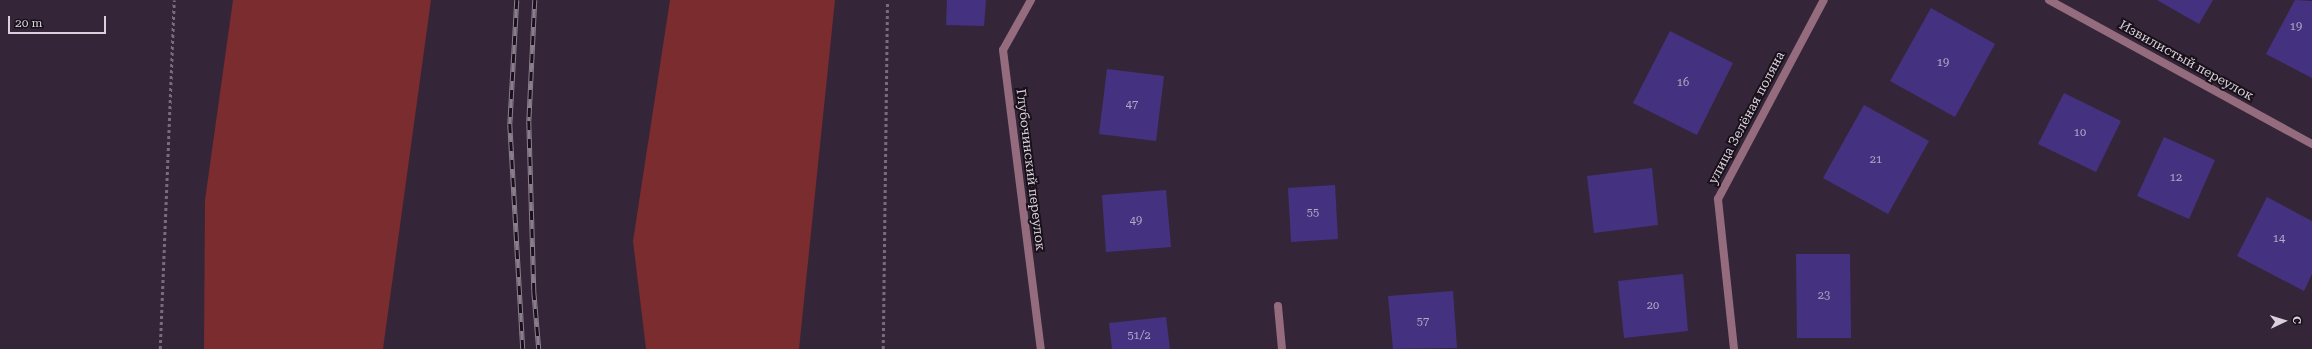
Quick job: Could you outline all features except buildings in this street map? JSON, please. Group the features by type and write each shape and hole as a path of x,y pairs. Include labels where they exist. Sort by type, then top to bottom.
{"street":[{"name":"Глубочинский переулок","path":"1031,0 1003,50 1041,349"},
{"name":"улица Зелёная поляна","path":"1734,349 1718,199 1824,0"},
{"name":"Извилистый переулок","path":"2048,0 2312,144"},
{"path":"1278,306 1282,349"}],"path":[{"path":"160,349 174,0"},
{"path":"883,349 887,1"}],"shaded area":[{"path":"233,0 431,0 383,349 204,349 205,200"},
{"path":"670,0 835,0 799,349 646,349 633,241"}],"railway":[{"path":"517,0 510,124 523,349"},
{"path":"535,0 529,121 534,291 539,349"}]}
